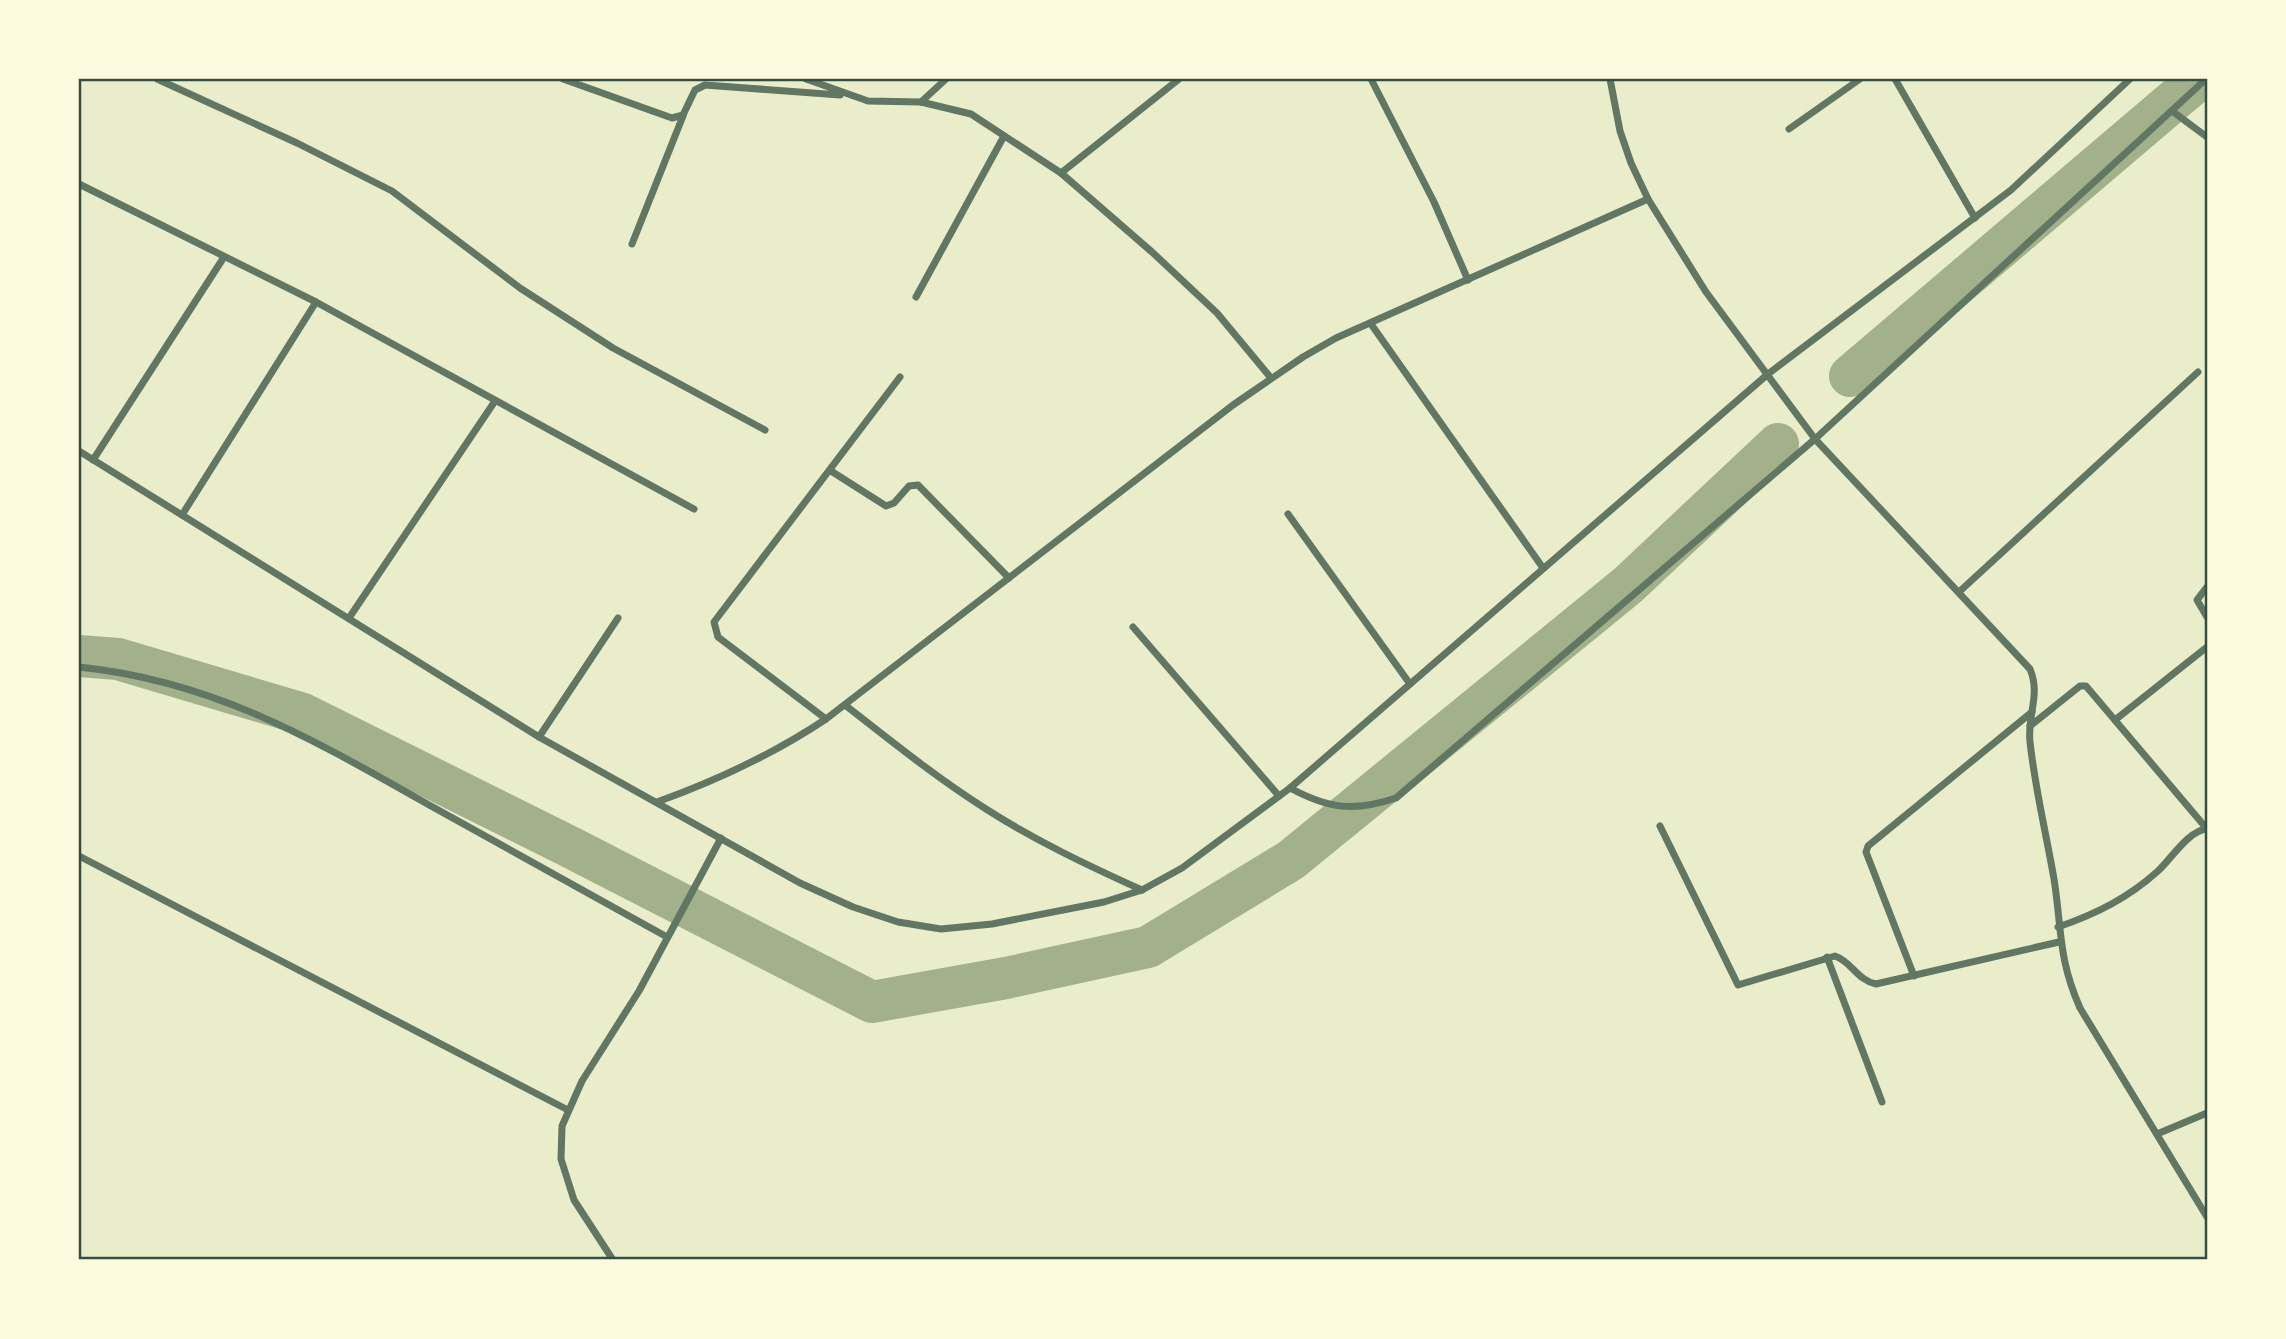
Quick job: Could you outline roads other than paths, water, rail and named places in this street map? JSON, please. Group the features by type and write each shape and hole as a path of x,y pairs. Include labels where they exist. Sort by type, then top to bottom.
{"street":[{"path":"158,79 297,142 392,191 520,288 613,348 765,430"},
{"path":"563,79 667,117 683,115"},
{"path":"806,79 868,101 921,102 971,114 1061,173 1217,313 1271,378"},
{"path":"921,102 946,79"},
{"path":"1061,173 1179,79"},
{"path":"1371,79 1423,180 1468,280"},
{"path":"1611,79 1620,131 1648,199 1706,292 1815,439 2030,669 2036,692 2030,726 2059,942 2068,982 2080,1008 2207,1217"},
{"path":"1789,129 1860,79"},
{"path":"1895,79 1975,218"},
{"path":"79,451 539,737 800,883 853,907 898,922 941,929 992,924 1092,905 1142,890 1182,868 1290,788 1768,374 2021,181 2130,79"},
{"path":"1290,788 1315,801 1342,807 1370,807 1396,798 1815,439 2206,79"},
{"path":"632,244 695,90 705,85 848,95"},
{"path":"2172,111 2207,137"},
{"path":"916,297 1004,136"},
{"path":"79,184 316,302 694,509"},
{"path":"657,802 746,768 826,719 1271,378 1336,338 1648,199"},
{"path":"93,460 225,257"},
{"path":"182,515 316,302"},
{"path":"1371,324 1543,568"},
{"path":"1959,592 2198,372"},
{"path":"826,719 718,637 713,628 717,618 900,377"},
{"path":"349,618 495,401"},
{"path":"831,471 886,506 894,503 909,486 918,485 1009,578"},
{"path":"1288,514 1410,684"},
{"path":"2207,587 2197,600 2207,617"},
{"path":"539,737 618,618"},
{"path":"1133,627 1279,796"},
{"path":"2115,720 2207,647"},
{"path":"79,667 153,678 198,691 297,731 667,937"},
{"path":"2030,726 2082,685 2088,687 2207,829 2196,832 2159,870 2113,905 2058,927"},
{"path":"845,705 940,778 988,810 1038,840 1142,890"},
{"path":"1914,976 1867,849 2033,712"},
{"path":"1660,826 1738,985 1827,957 1843,959 1860,978 1876,984 2059,942"},
{"path":"613,1260 574,1200 561,1159 562,1126 582,1081 639,991 721,838"},
{"path":"79,856 568,1110"},
{"path":"1827,957 1882,1102"},
{"path":"2157,1134 2207,1113"}],"waterway":[{"path":"1850,376 2199,79"},
{"path":"79,656 118,659 303,714 872,1002 1006,978 1148,947 1291,860 1628,585 1778,444"}]}
